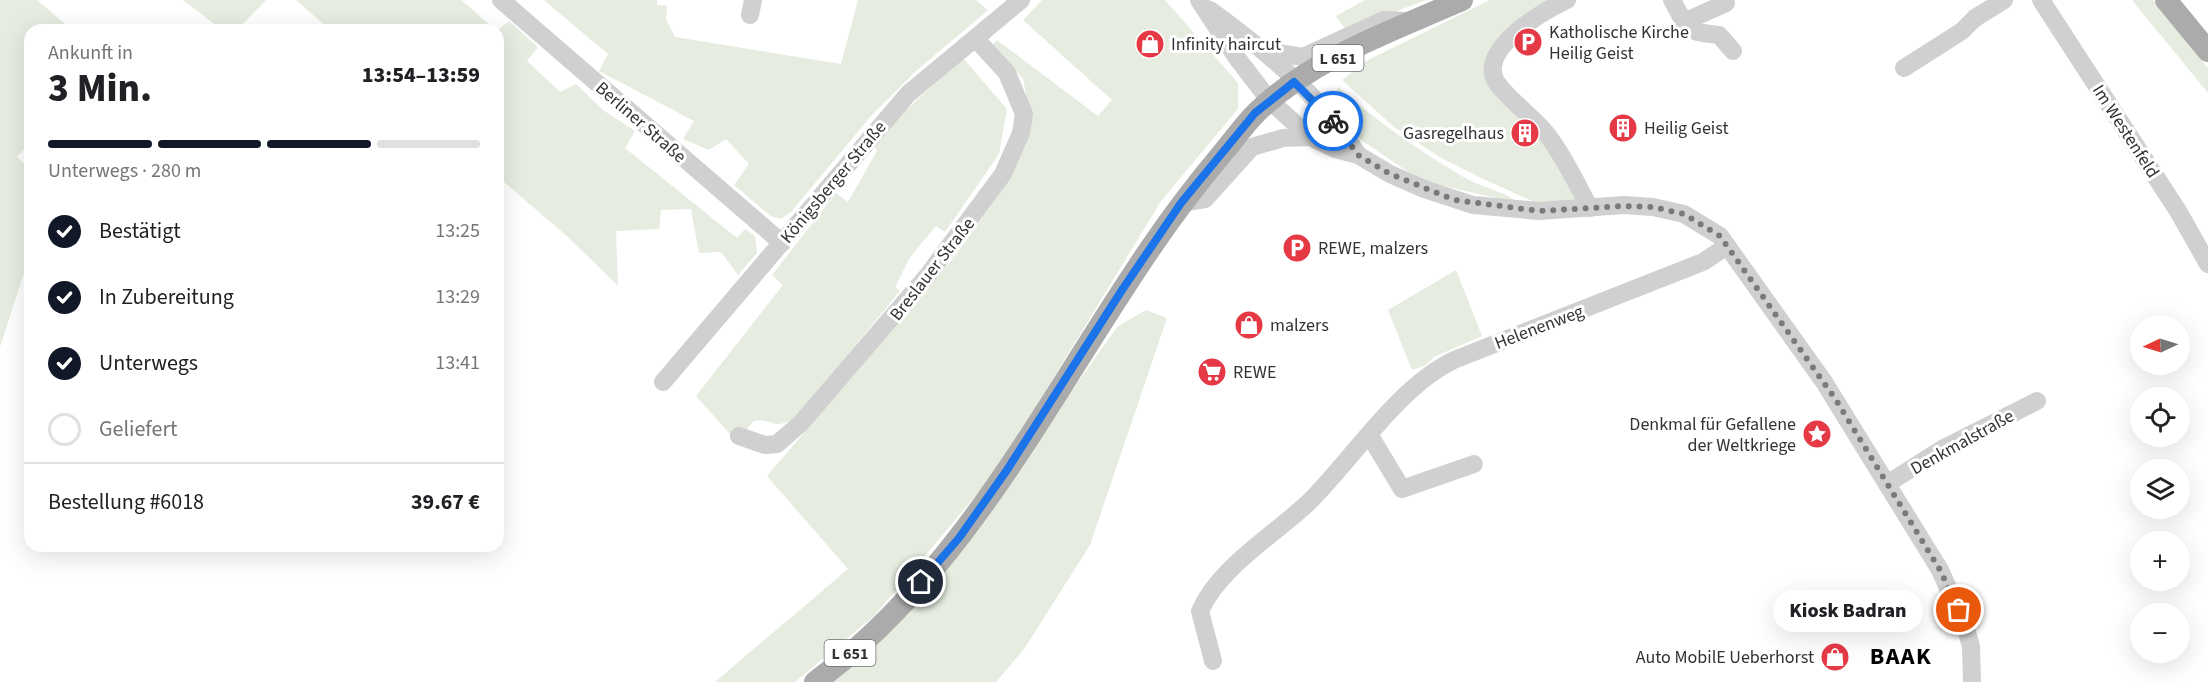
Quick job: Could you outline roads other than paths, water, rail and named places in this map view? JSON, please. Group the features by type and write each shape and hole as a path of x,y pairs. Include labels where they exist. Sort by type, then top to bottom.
{"main road":[{"name":"L 651","path":"815,682 883,622 959,538 1007,470 1122,290 1181,203 1255,113 1307,73 1462,0"},
{"path":"2166,0 2208,51"}],"street":[{"name":"Berliner Straße","path":"501,0 782,243"},
{"name":"Königsberger Straße","path":"663,382 908,94 1021,0"},
{"path":"1567,0 1516,32 1502,46 1493,64 1496,81 1546,133 1590,207"},
{"path":"1672,0 1684,22 1695,33 1719,35 1733,51"},
{"path":"1904,68 1962,32 1975,18 2004,0"},
{"name":"Im Westenfeld","path":"2041,0 2178,211 2208,264"},
{"path":"1201,2 1266,51 1334,123 1358,155"},
{"path":"1201,2 1237,58 1270,101 1310,137 1335,149 1358,155 1398,178 1437,194 1473,205 1539,211 1624,206 1674,211 1704,224 1720,236 1821,377 1940,570 1965,626 1971,646 1972,682"},
{"path":"1684,22 1726,3"},
{"path":"1266,51 1303,57 1384,20 1414,21"},
{"name":"Breslauer Straße","path":"739,436 765,445 777,444 801,423 922,283 1003,174 1021,133 1023,110 1007,73 976,39"},
{"path":"1181,203 1204,200 1252,147 1283,138 1310,137"},
{"name":"Helenenweg","path":"1213,662 1200,611 1208,594 1230,571 1298,512 1406,395 1439,367 1703,262 1727,246"},
{"name":"Denkmalstraße","path":"1887,484 1942,449 2037,401"},
{"path":"1370,436 1402,489 1474,464"}],"place":[{"name":"Katholische Kirche Heilig Geist","path":"1528,42"},
{"name":"Infinity haircut","path":"1150,44"},
{"name":"Heilig Geist","path":"1623,128"},
{"name":"Gasregelhaus","path":"1525,133"},
{"name":"REWE, malzers","path":"1297,248"},
{"name":"malzers","path":"1249,325"},
{"name":"REWE","path":"1212,372"},
{"name":"Denkmal für Gefallene der Weltkriege","path":"1817,434"},
{"name":"Kiosk Badran","path":"1959,610"},
{"name":"Auto MobilE Ueberhorst","path":"1835,657"}],"district":[{"name":"BAAK","path":"1901,656"}]}
